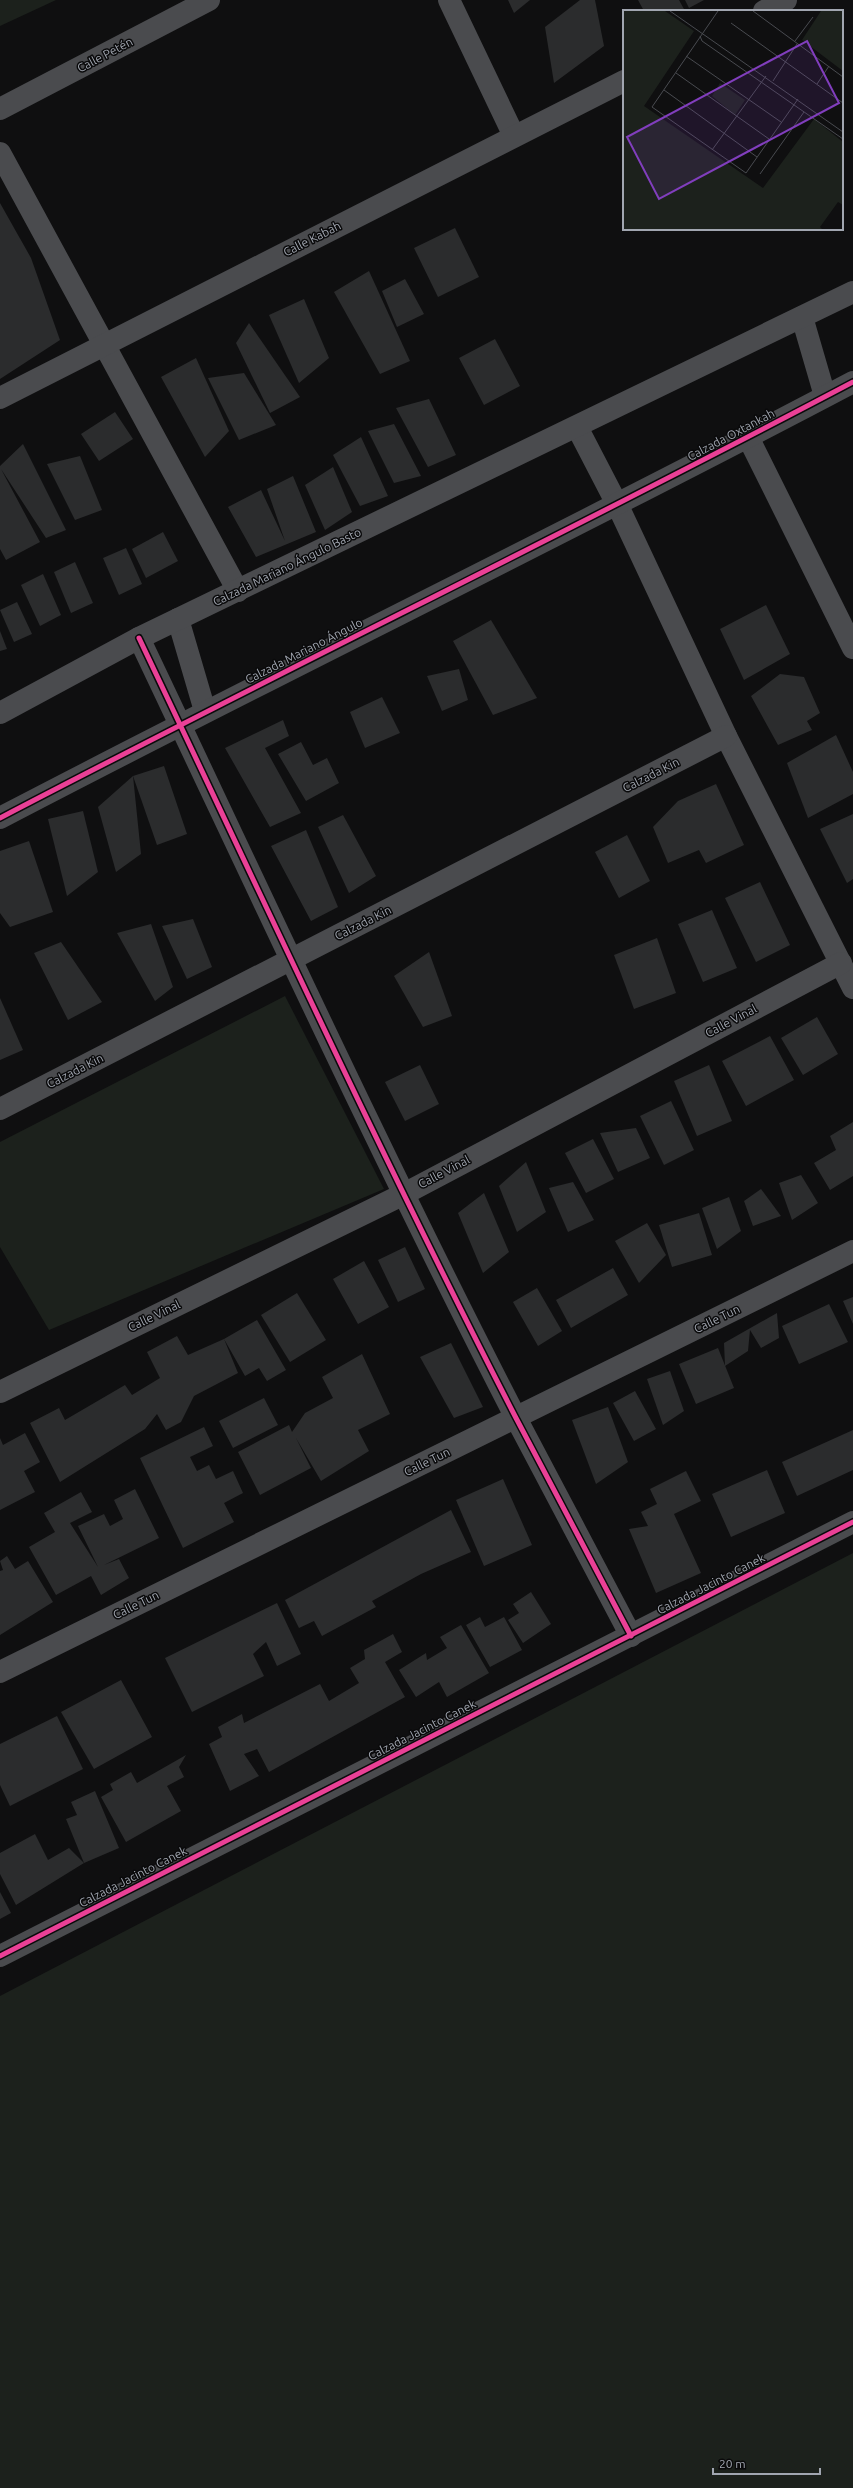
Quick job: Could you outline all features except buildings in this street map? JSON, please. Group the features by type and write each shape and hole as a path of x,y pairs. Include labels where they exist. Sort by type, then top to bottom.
{"street":[{"name":"Calle Petén","path":"0,109 209,0"},
{"path":"448,0 514,136"},
{"path":"766,10 786,0"},
{"name":"Calle Kabah","path":"0,398 623,82"},
{"path":"0,153 238,591"},
{"path":"853,292 577,427 618,506 726,736 853,988"},
{"path":"802,317 825,396"},
{"name":"Calzada Oxtankah","path":"618,506 853,382"},
{"name":"Calzada Mariano Ángulo Basto","path":"0,713 139,638 577,427"},
{"path":"748,437 853,648"},
{"name":"Calzada Mariano Ángulo","path":"0,818 205,711 618,506"},
{"path":"178,619 205,711"},
{"path":"139,638 291,961 404,1194 516,1418 631,1636"},
{"name":"Calzada Kin","path":"0,1109 291,961 726,736"},
{"name":"Calle Vinal","path":"0,1392 404,1194 841,963"},
{"name":"Calle Tun","path":"0,1672 853,1251"},
{"name":"Calzada Jacinto Canek","path":"0,1956 853,1522"}],"shaded area":[{"path":"0,0 56,0 0,26"},
{"path":"285,996 384,1189 49,1330 0,1247 0,1142"},
{"path":"853,1553 853,2488 0,2488 0,1996"}],"cycle path":[{"path":"0,818 213,708 641,492 853,382"},
{"path":"139,638 371,1128 516,1418 631,1636"},
{"path":"0,1956 853,1522"}]}
